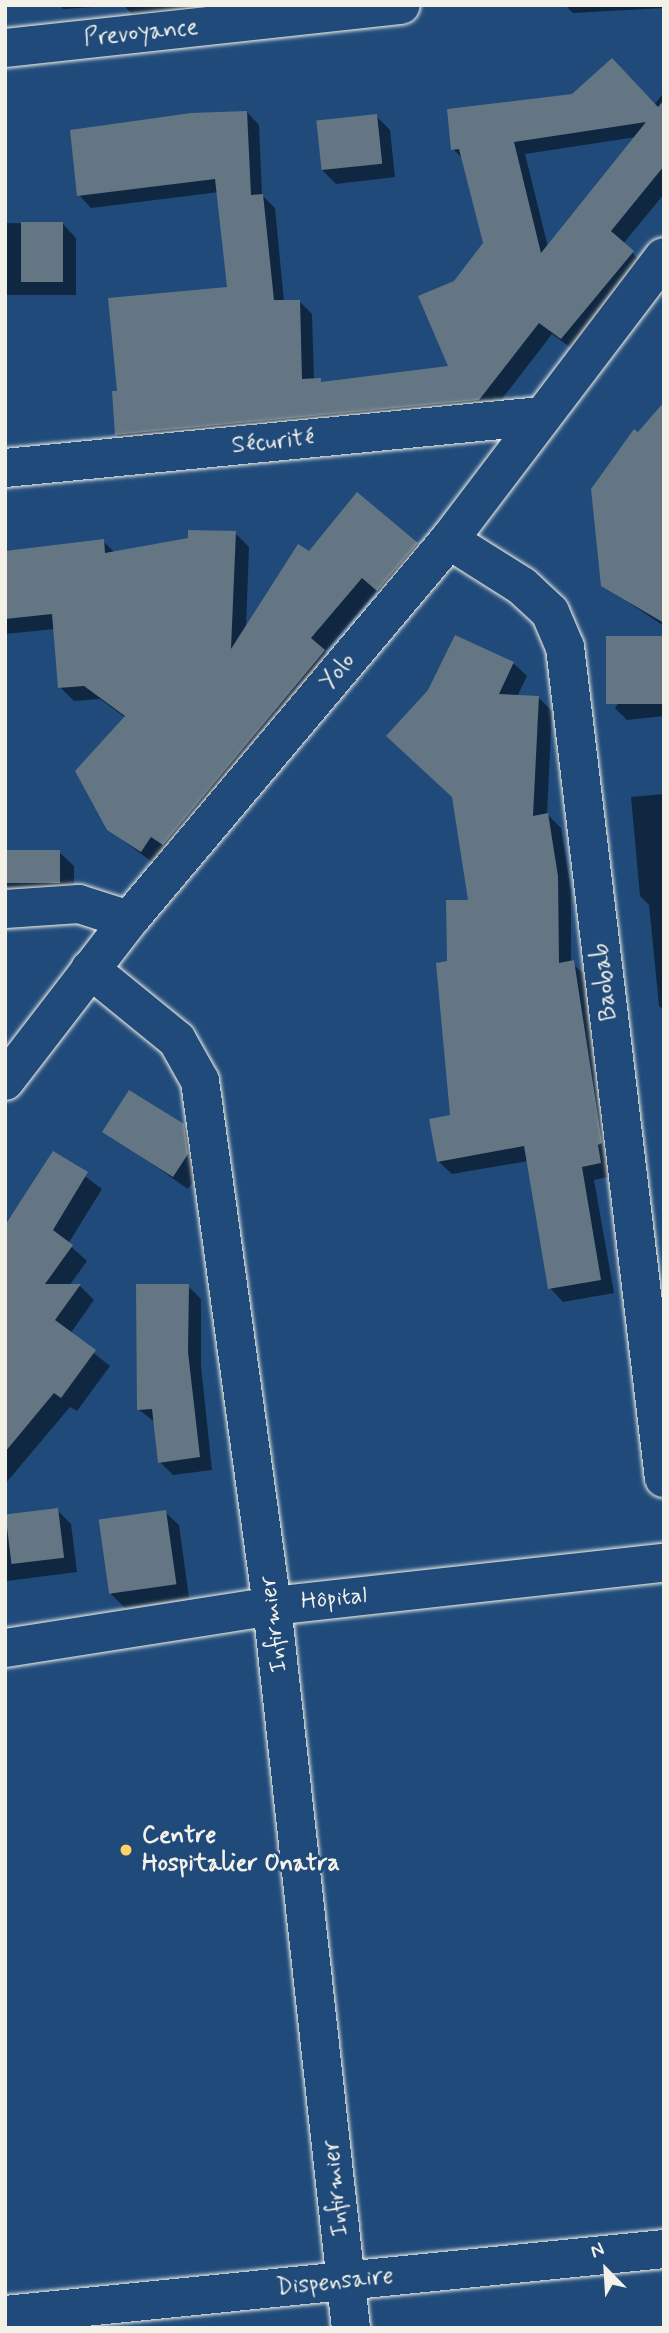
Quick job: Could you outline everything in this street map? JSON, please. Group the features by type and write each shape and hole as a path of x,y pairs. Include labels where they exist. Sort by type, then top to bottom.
{"street":[{"name":"Prevoyance","path":"5,48 401,5"},
{"name":"Yolo","path":"5,1081 129,920 449,540 664,257"},
{"name":"Sécurité","path":"5,468 541,416"},
{"name":"Baobab","path":"449,540 522,586 550,612 565,647 664,1478"},
{"path":"5,909 79,904 129,920"},
{"name":"Infirmier","path":"90,969 177,1040 200,1081 272,1606 351,2328"},
{"name":"Hôpital","path":"5,1648 272,1606 664,1563"},
{"name":"Dispensaire","path":"5,2315 664,2249"}],"building":[{"path":"612,58 658,107 664,100 664,166 611,231 634,251 561,339 539,323 479,400 115,435 112,391 117,391 108,298 227,287 215,179 77,196 70,130 191,113 247,111 251,195 263,194 274,300 300,300 302,379 321,378 321,382 448,366 418,296 454,281 483,243 459,149 451,150 447,109 572,94","holes":["646,122 541,253 514,142"]},
{"path":"377,114 382,164 322,170 316,120"},
{"path":"21,222 63,222 63,282 21,282"},
{"path":"664,402 664,623 601,586 591,489 634,429 638,432"},
{"path":"357,492 418,543 377,591 362,578 311,638 325,650 163,845 151,837 141,852 107,830 75,771 125,716 84,686 58,688 52,614 5,619 5,551 104,539 105,553 188,538 188,530 236,531 231,649 298,544 309,551"},
{"path":"455,635 514,662 499,694 539,696 533,816 548,813 558,876 559,963 574,960 602,1143 598,1145 601,1163 582,1167 601,1280 548,1289 524,1146 437,1162 429,1119 450,1115 436,963 447,961 446,900 468,900 452,797 386,736 428,690"},
{"path":"606,636 664,636 664,704 606,704"},
{"path":"5,850 60,850 60,883 5,883"},
{"path":"129,1090 184,1124 188,1154 173,1177 102,1132"},
{"path":"53,1151 88,1172 53,1230 73,1245 45,1284 81,1284 55,1320 96,1350 61,1398 54,1393 5,1452 5,1225"},
{"path":"136,1284 189,1284 188,1352 200,1457 158,1463 152,1409 137,1410"},
{"path":"58,1508 64,1558 11,1564 5,1514"},
{"path":"166,1510 176,1584 109,1594 99,1519"}],"place":[{"name":"Centre Hospitalier Onatra","path":"126,1850"}]}
